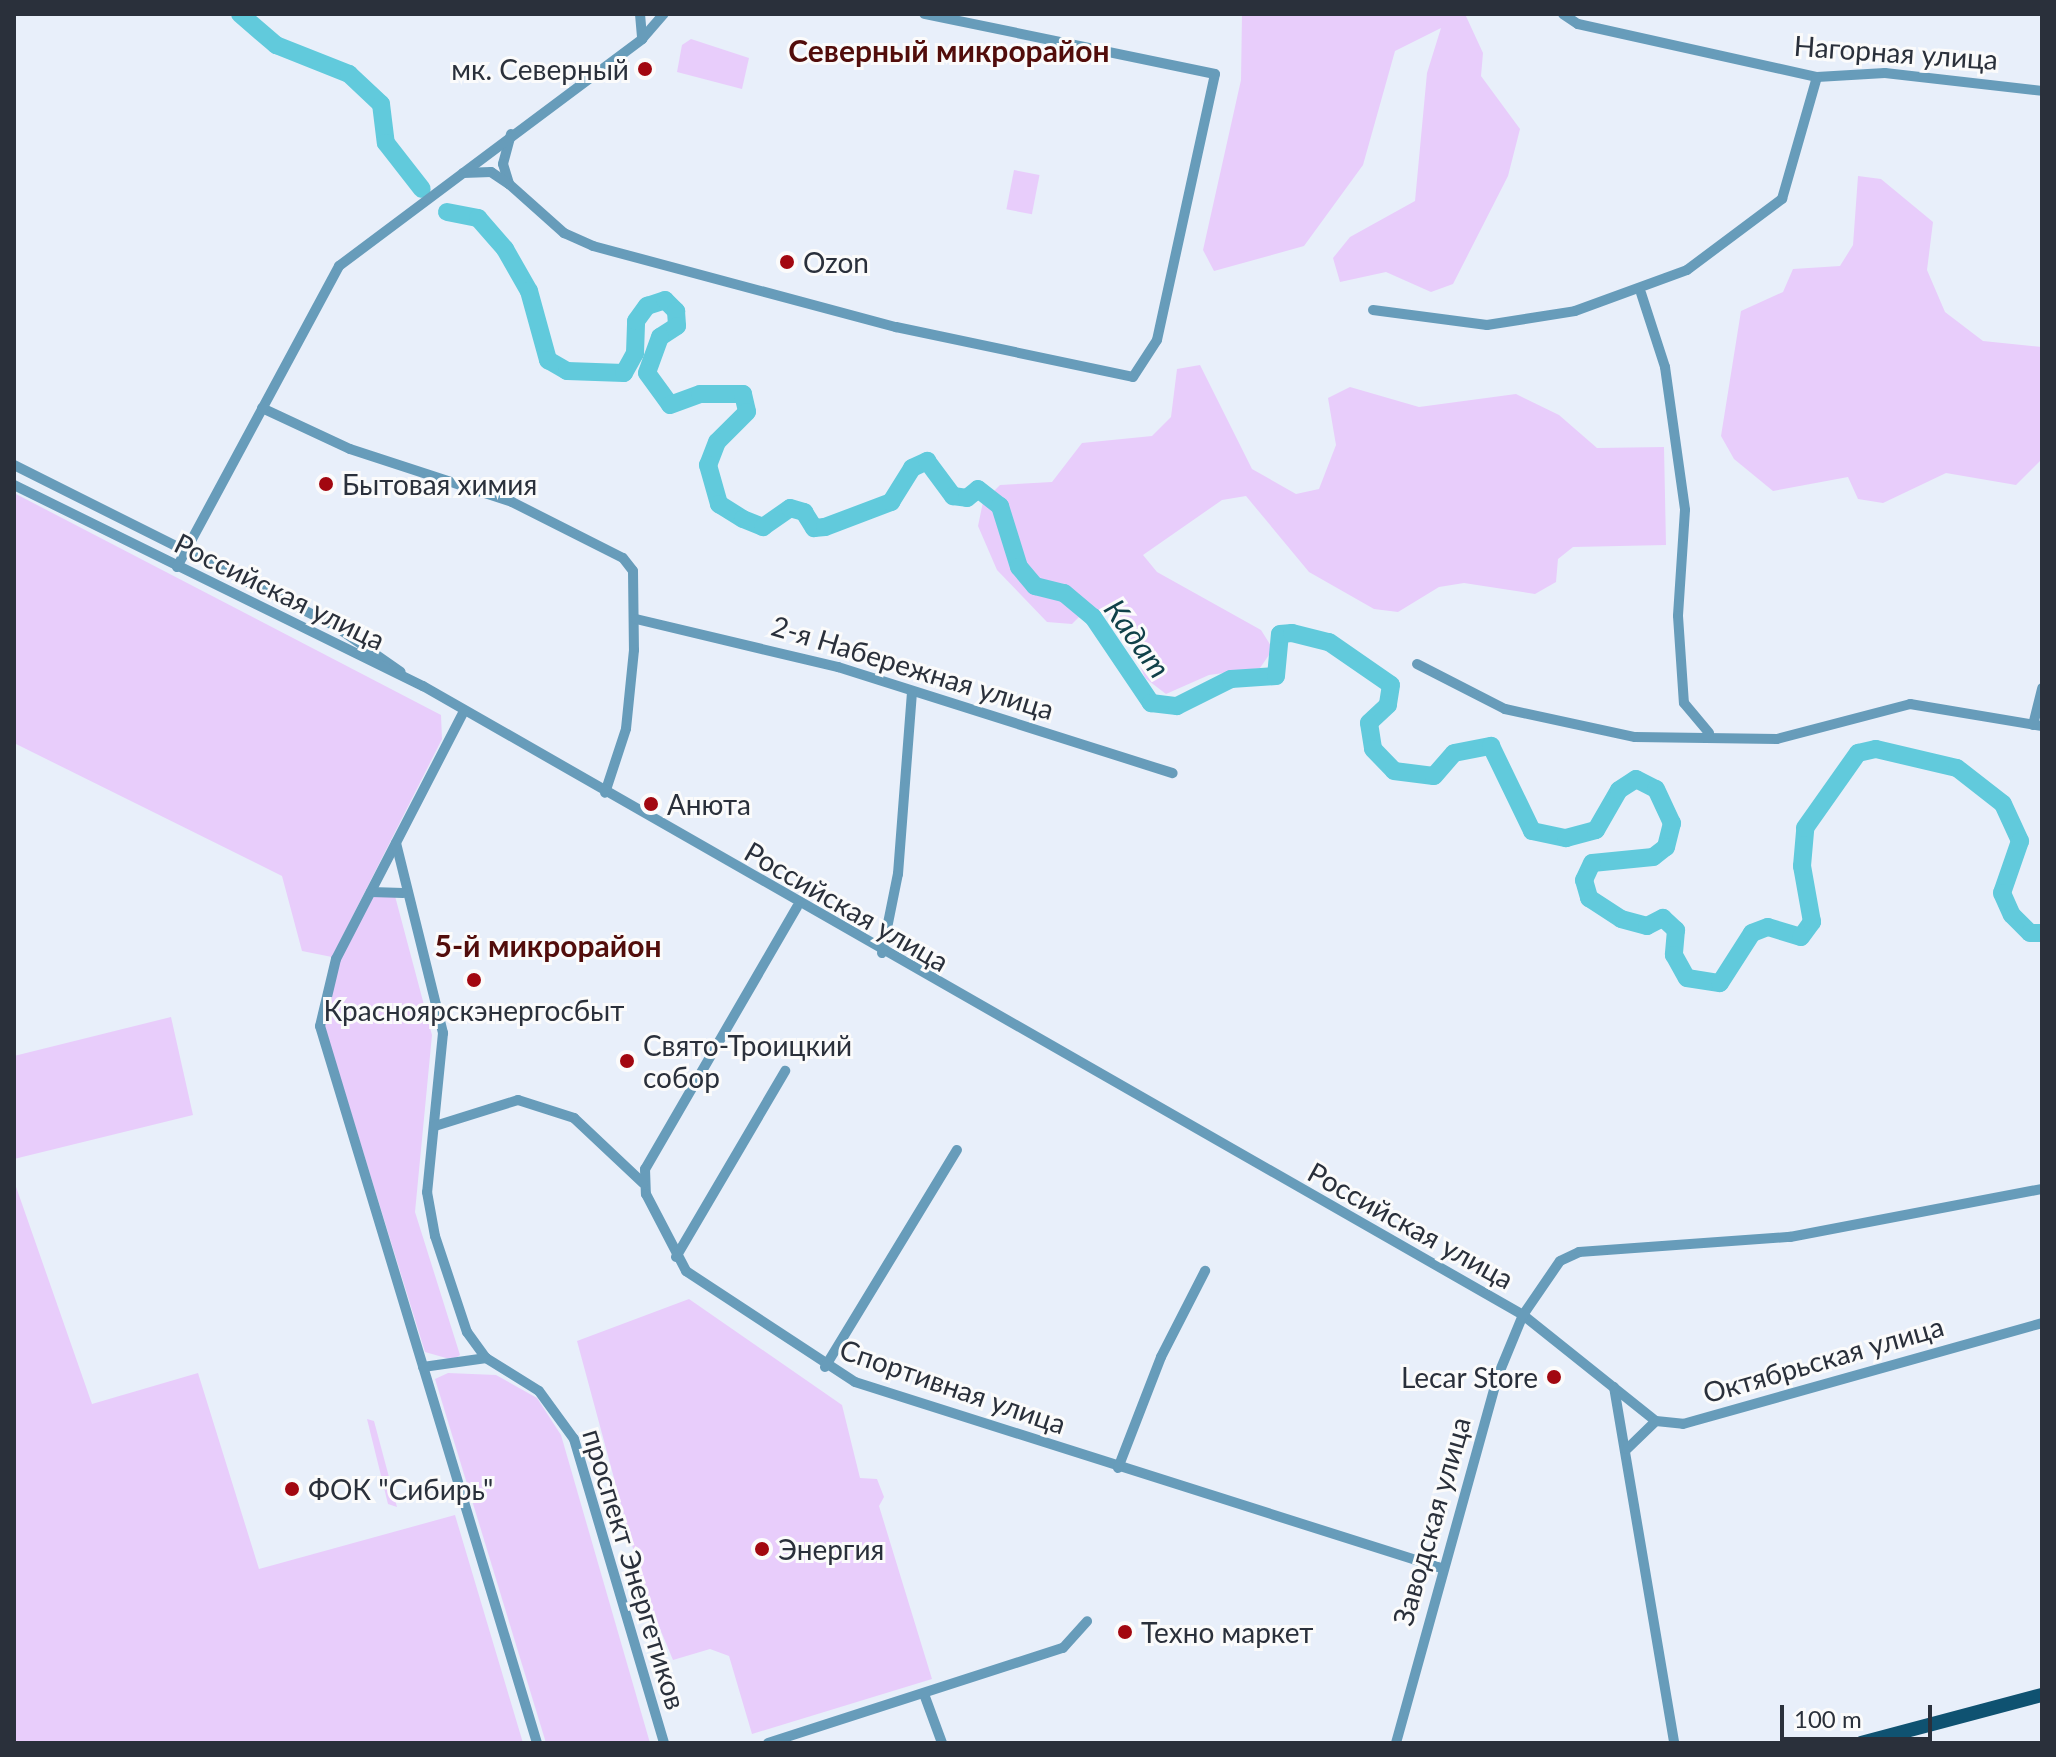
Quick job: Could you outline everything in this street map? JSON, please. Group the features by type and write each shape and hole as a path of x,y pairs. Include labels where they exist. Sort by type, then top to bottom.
{"main road":[{"path":"1861,1743 2042,1695"}],"street":[{"path":"640,14 642,39"},
{"path":"177,567 339,266 511,134 642,39 664,14"},
{"path":"461,173 491,172 564,233 631,259 896,327 1133,377 1157,340 1215,74 924,14"},
{"name":"Нагорная улица","path":"1563,14 1578,24 1817,77 1885,73 2042,91"},
{"path":"1373,310 1474,326 1641,293 1738,239 1776,208 1793,177 1817,77"},
{"path":"509,184 503,164 511,134"},
{"path":"1641,293 1665,367 1685,510 1678,616 1684,703 1711,734"},
{"path":"262,408 350,449 512,502 606,547 633,571 636,619 626,729 605,793"},
{"path":"14,465 335,626 423,686"},
{"name":"Российская улица","path":"14,485 423,686 797,907 1523,1315 1656,1421"},
{"name":"2-я Набережная улица","path":"636,619 753,644 1173,773"},
{"path":"1417,664 1531,717 1635,737 1711,734 1795,737 1910,704 2038,725 2042,688"},
{"path":"882,953 898,874 912,693"},
{"path":"464,711 326,983 320,1026 537,1743"},
{"name":"проспект Энергетиков","path":"396,843 403,893 443,1033 428,1209 456,1304 486,1358 539,1391 574,1439 664,1743"},
{"path":"371,892 403,893"},
{"path":"643,1183 648,1158 740,1015 797,907"},
{"path":"676,1257 785,1071"},
{"path":"435,1126 518,1100 574,1118 643,1183"},
{"path":"825,1367 957,1150"},
{"name":"Спортивная улица","path":"643,1183 676,1257 697,1281 825,1367 1118,1468 1441,1568"},
{"name":"Российская улица","path":"1523,1315 1550,1270 1579,1252 1790,1237 2042,1189"},
{"path":"1118,1468 1205,1271"},
{"name":"Заводская улица","path":"1396,1743 1441,1568 1523,1315"},
{"name":"Октябрьская улица","path":"1656,1421 1683,1424 2042,1323"},
{"path":"423,1367 486,1358"},
{"path":"1614,1387 1627,1449 1674,1743"},
{"path":"1627,1449 1656,1421"},
{"path":"768,1743 1063,1648 1087,1621"},
{"path":"924,1694 942,1743"}],"shaded area":[{"path":"1242,14 1465,14 1483,53 1481,76 1520,129 1508,176 1453,284 1431,292 1386,272 1340,282 1333,258 1350,237 1415,201 1427,73 1441,28 1395,51 1363,165 1304,246 1214,271 1203,250 1241,80"},
{"path":"691,39 749,58 742,89 677,72 682,45"},
{"path":"1014,170 1040,175 1032,214 1006,209"},
{"path":"1858,176 1881,179 1933,222 1927,270 1945,312 1983,341 2042,347 2042,459 2016,485 1946,473 1883,503 1858,499 1848,477 1773,491 1734,459 1721,436 1741,311 1783,292 1793,269 1840,266 1853,245"},
{"path":"1200,365 1252,469 1296,494 1319,489 1336,445 1328,398 1350,387 1419,407 1516,394 1559,415 1597,448 1664,447 1666,545 1573,547 1558,559 1556,582 1535,594 1464,583 1439,587 1398,612 1374,609 1309,572 1246,496 1222,500 1143,555 1157,572 1261,630 1273,649 1260,668 1209,675 1166,694 1145,678 1127,633 1111,615 1089,607 1072,624 1047,622 997,570 978,526 983,502 1000,485 1052,482 1082,443 1152,436 1171,417 1177,369"},
{"path":"14,493 441,715 442,739 332,957 302,951 282,876 14,743"},
{"path":"374,895 395,896 432,1035 415,1212 460,1355 453,1360 425,1352 324,1025 338,962"},
{"path":"171,1017 193,1115 14,1159 14,1056"},
{"path":"14,1181 92,1404 198,1373 259,1569 455,1515 523,1743 14,1743"},
{"name":"Энергия","path":"689,1299 842,1405 860,1478 877,1479 884,1497 879,1506 932,1679 752,1734 729,1656 710,1649 673,1660 645,1593 577,1341"},
{"path":"448,1373 496,1375 537,1398 561,1435 650,1743 546,1743 435,1379"},
{"path":"367,1419 374,1421 397,1507 388,1504"}],"waterway":[{"name":"Кадат","path":"240,14 276,45 349,74 381,104 386,143 422,189"},
{"name":"Кадат","path":"447,212 478,218 505,249 529,291 548,360 567,371 624,373 635,353 636,321 647,306 665,300 676,311 677,326 660,337 647,373 670,405 700,394 743,394 747,412 717,442 708,465 719,504 743,519 763,527 790,508 804,512 814,528 825,527 891,502 912,468 927,461 953,496 967,498 978,489 1000,506 1019,567 1035,586 1064,593 1093,617 1151,703 1177,706 1231,679 1276,676 1280,634 1292,633 1329,642 1391,685 1388,705 1369,723 1373,749 1394,771 1434,776 1454,753 1491,746 1532,831 1566,838 1596,830 1619,790 1636,779 1656,789 1672,823 1666,847 1653,857 1592,863 1584,880 1589,898 1621,919 1647,926 1663,918 1676,930 1674,955 1687,978 1720,983 1752,933 1768,927 1801,937 1812,922 1802,866 1805,828 1858,753 1876,749 1957,768 2003,804 2020,841 2002,893 2012,915 2030,933 2042,933"}],"place":[{"name":"мк. Северный","path":"645,69"},
{"name":"Ozon","path":"787,262"},
{"name":"Бытовая химия","path":"326,484"},
{"name":"Анюта","path":"651,804"},
{"name":"Красноярскэнергосбыт","path":"474,980"},
{"name":"Свято-Троицкий собор","path":"627,1061"},
{"name":"Lecar Store","path":"1554,1377"},
{"name":"ФОК \"Сибирь\"","path":"292,1489"},
{"name":"Энергия","path":"762,1549"},
{"name":"Техно маркет","path":"1125,1632"}],"district":[{"name":"Северный микрорайон","path":"949,50"},
{"name":"5-й микрорайон","path":"548,945"}]}
